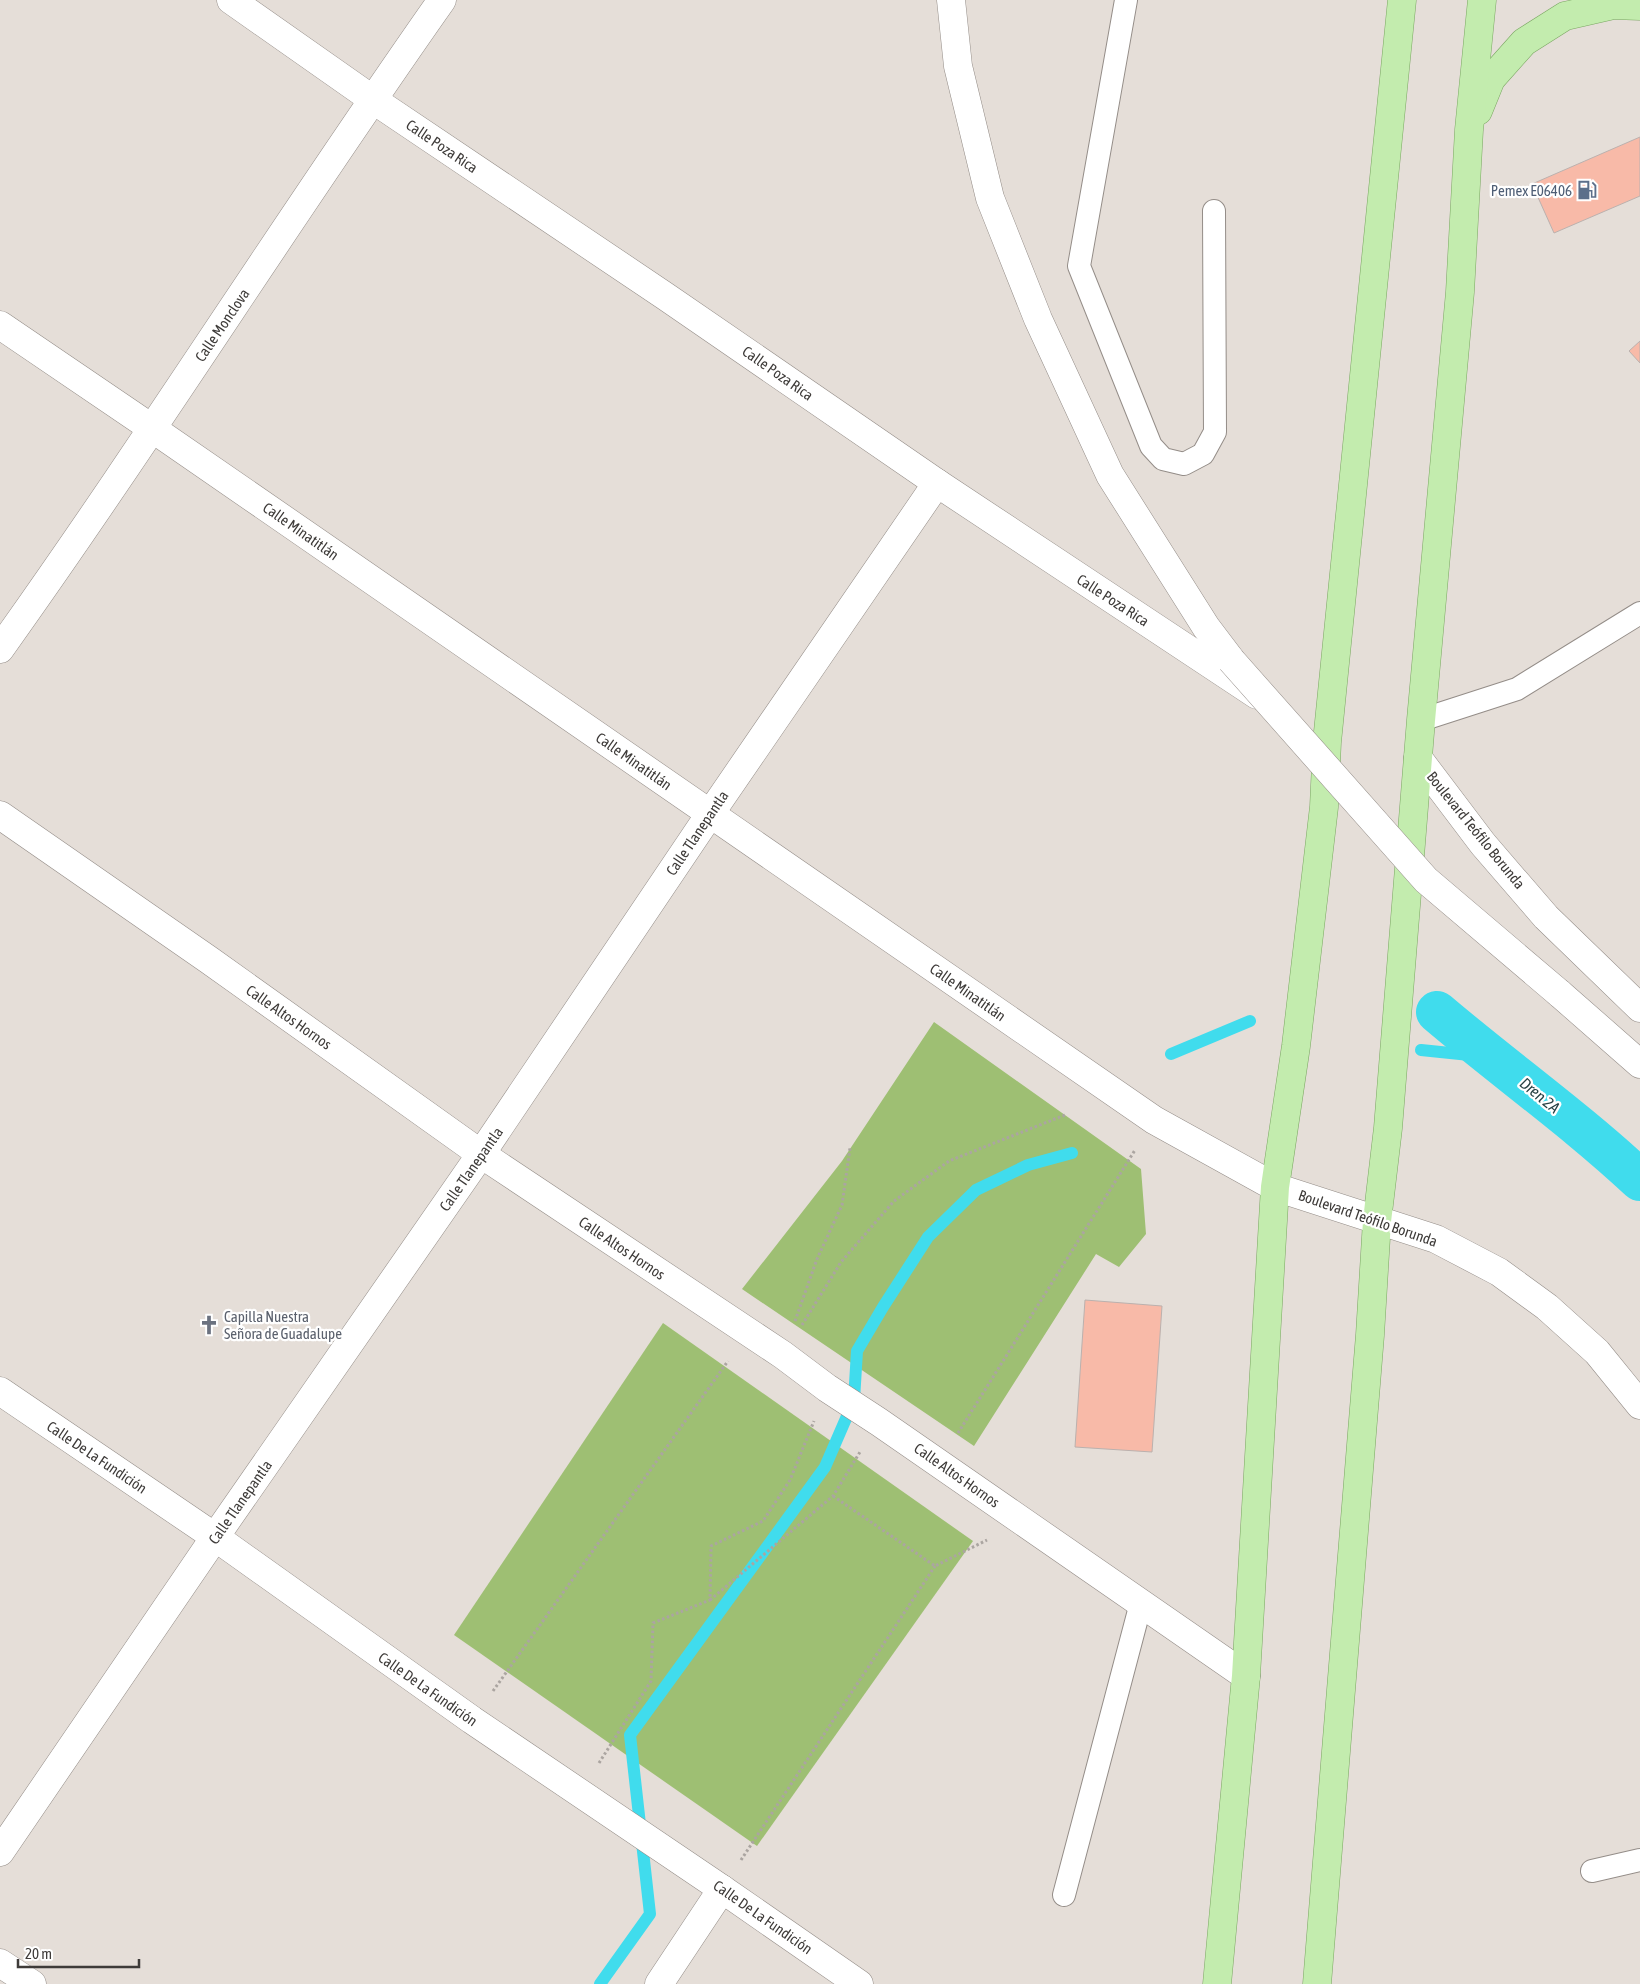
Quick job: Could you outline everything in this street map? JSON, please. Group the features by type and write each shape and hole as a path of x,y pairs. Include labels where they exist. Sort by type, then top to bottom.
{"main road":[{"path":"1217,1984 1246,1676 1275,1187 1296,1046 1324,807 1327,742 1402,0"},
{"path":"1317,1984 1370,1335 1377,1221 1388,1128 1421,720 1460,292 1469,130 1482,0"},
{"path":"1469,130 1491,79 1524,42 1565,16 1613,5 1640,6"}],"street":[{"name":"Calle Poza Rica","path":"232,0 372,99 656,290 937,483 1327,742"},
{"name":"Calle Monclova","path":"0,649 153,429 372,99 442,0"},
{"path":"951,0 958,66 990,198 1038,318 1110,475 1206,627 1231,660 1426,880 1640,1064"},
{"name":"Calle Minatitlán","path":"0,326 153,429 1154,1120 1275,1187"},
{"name":"Calle Tlanepantla","path":"0,1852 215,1537 482,1154 710,814 937,483"},
{"name":"Boulevard Teófilo Borunda","path":"1418,758 1483,844 1546,917 1640,1008"},
{"name":"Calle Altos Hornos","path":"0,816 201,954 482,1154 783,1355 827,1388 940,1463 1246,1676"},
{"name":"Boulevard Teófilo Borunda","path":"1275,1187 1436,1239 1507,1278 1547,1307 1597,1352 1640,1405"},
{"name":"Calle De La Fundición","path":"0,1391 215,1537 472,1720 859,1984"},
{"path":"658,1984 722,1889"},
{"path":"0,1963 32,1984"}],"lane":[{"path":"1126,0 1079,266 1151,446 1163,459 1184,464 1203,454 1215,432 1214,211"},
{"path":"1421,720 1517,689 1640,613"},
{"path":"1064,1895 1141,1603"},
{"path":"1592,1871 1640,1860"}],"path":[{"path":"783,1355 841,1262 894,1201 949,1161 1065,1115"},
{"path":"940,1463 1154,1120"},
{"path":"783,1355 817,1259 842,1205 850,1148"},
{"path":"472,1720 749,1332"},
{"path":"710,1600 711,1546 763,1521 790,1480 827,1388"},
{"path":"580,1793 651,1681 653,1622 710,1600 833,1496 879,1422"},
{"path":"833,1496 934,1566"},
{"path":"722,1889 934,1566 1024,1522"}],"green space":[{"path":"934,1022 1141,1169 1146,1234 1119,1267 1096,1254 974,1446 742,1289 842,1161"},
{"path":"663,1323 973,1541 757,1846 454,1635"}],"building":[{"name":"Pemex E06406","path":"1640,137 1640,196 1554,233 1532,184"},
{"path":"1640,341 1640,363 1629,351"},
{"path":"1085,1300 1162,1306 1152,1452 1075,1447"}],"waterway":[{"name":"Dren 2A","path":"1437,1012 1591,1136 1640,1180"},
{"path":"1171,1054 1250,1021"},
{"path":"1421,1050 1489,1057"},
{"path":"600,1984 650,1914 630,1735 825,1467 854,1400 857,1351 928,1237 976,1190 1028,1165 1072,1153"}],"place":[{"name":"Pemex E06406","path":"1587,190"},
{"name":"Capilla Nuestra Señora de Guadalupe","path":"209,1325"}]}
